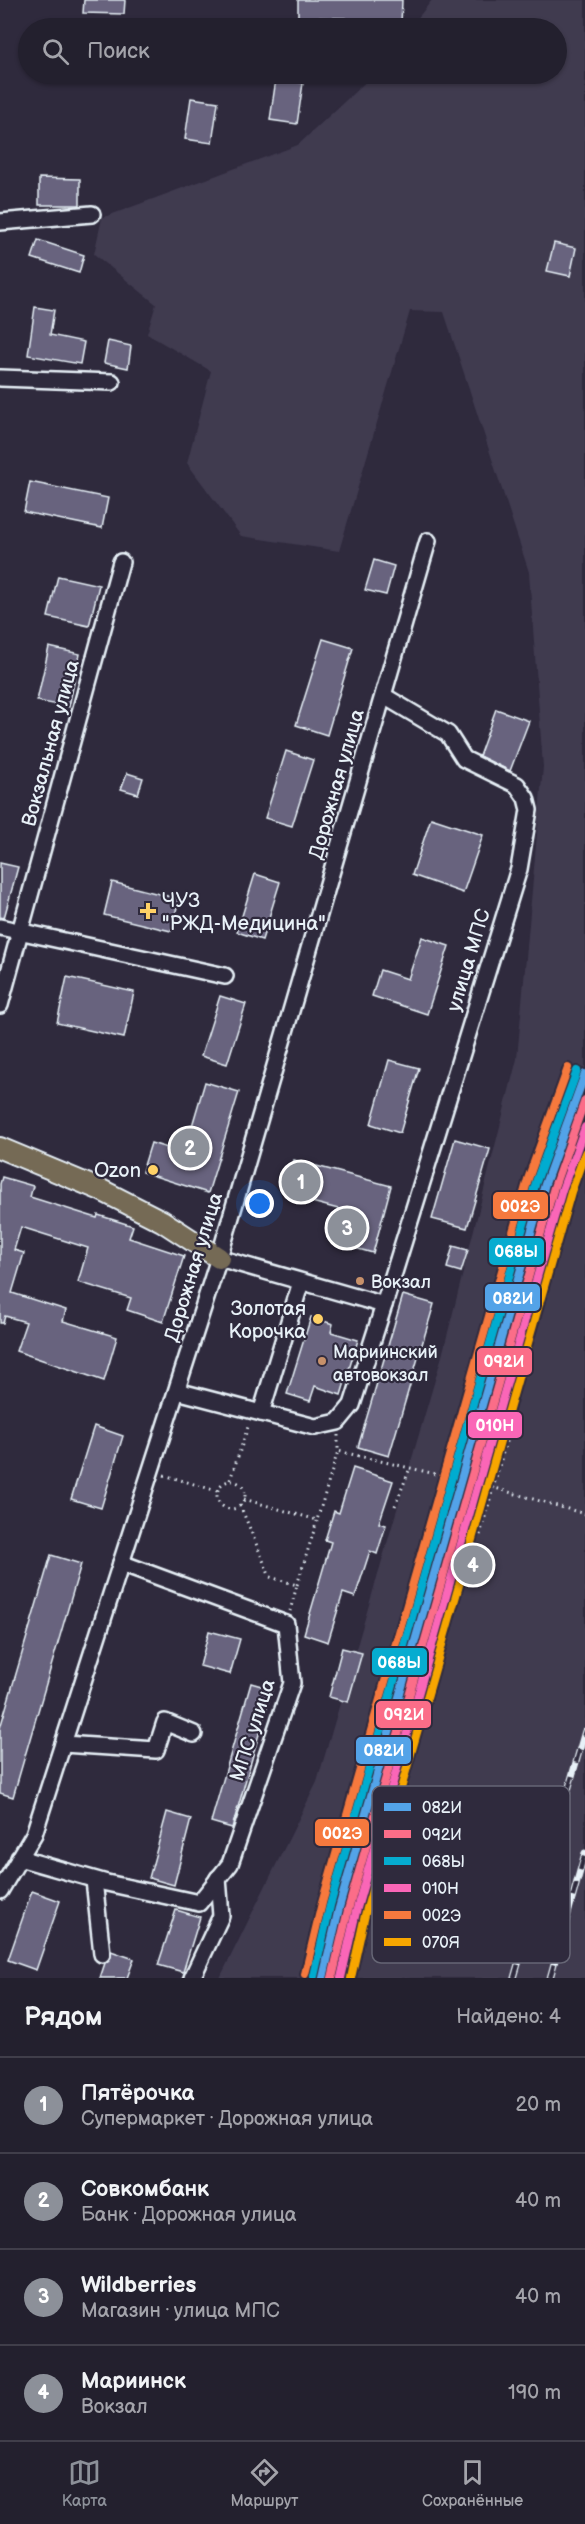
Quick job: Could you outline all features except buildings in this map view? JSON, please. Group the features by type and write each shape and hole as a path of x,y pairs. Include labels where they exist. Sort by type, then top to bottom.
{"main road":[{"path":"0,1148 101,1190 162,1221 219,1258"}],"street":[{"path":"0,222 92,214"},
{"path":"0,378 112,382"},
{"name":"Дорожная улица","path":"0,1890 10,1866 34,1834 177,1391 219,1258 428,541"},
{"name":"Вокзальная улица","path":"0,1005 121,562"},
{"name":"улица МПС","path":"338,1422 352,1405 384,1305 519,869 529,810 526,798 517,785 464,759 448,734 384,696"},
{"path":"0,927 225,976"},
{"path":"219,1258 384,1305"},
{"path":"257,1412 301,1282"},
{"path":"177,1391 315,1427 338,1422"},
{"path":"121,1563 286,1624"},
{"name":"МПС улица","path":"94,1880 199,1903 230,1864 292,1683 286,1624"},
{"path":"63,1744 156,1750 165,1722 194,1734"},
{"path":"10,1866 94,1880 102,1954"},
{"path":"192,1978 221,1916 219,1878"}],"path":[{"path":"230,1481 257,1412"},
{"path":"286,1624 338,1451 338,1422"},
{"path":"480,1535 495,1488 507,1438"},
{"path":"338,1451 495,1488 585,1514"},
{"path":"395,1506 410,1468"},
{"path":"151,1471 217,1491"},
{"path":"230,1481 242,1486 245,1492 240,1505 232,1509 222,1506 217,1496 217,1491 222,1484 230,1481"},
{"path":"244,1499 317,1520"},
{"path":"240,1505 270,1577 297,1585"}],"shaded area":[{"path":"432,0 585,0 585,1978 220,1978 317,1782 442,1356 517,1059 543,767 529,572 444,312 410,311 339,551 241,536 187,463 211,371 147,334 156,304 94,254 102,218 298,145 363,84 567,84 567,18 418,18"}],"railway":[{"path":"569,1786 585,1731"},
{"path":"570,1907 585,1853"},
{"path":"514,1978 518,1963"},
{"path":"550,1978 554,1963"}],"transit line":[{"name":"002Э","path":"305,1974 322,1903 528,1179 568,1068"},
{"name":"068Ы","path":"314,1976 330,1906 536,1182 577,1071"},
{"name":"082И","path":"374,1786 545,1184 585,1074"},
{"name":"092И","path":"383,1786 554,1187 585,1100"},
{"name":"010Н","path":"392,1786 562,1190 585,1127"},
{"name":"070Я","path":"402,1786 571,1192 585,1153"},
{"name":"082И","path":"323,1978 339,1908 372,1792"},
{"name":"092И","path":"332,1978 348,1910 372,1826"},
{"name":"010Н","path":"341,1978 372,1856"},
{"name":"070Я","path":"351,1978 372,1890"}],"place":[{"name":"ЧУЗ \"РЖД-Медицина\"","path":"148,911"},
{"name":"Совкомбанк","path":"190,1148"},
{"name":"Ozon","path":"153,1170"},
{"name":"Пятёрочка","path":"301,1182"},
{"name":"Wildberries","path":"347,1228"},
{"name":"Вокзал","path":"360,1281"},
{"name":"Золотая Корочка","path":"318,1319"},
{"name":"Мариинский автовокзал","path":"322,1361"},
{"name":"Мариинск","path":"473,1565"}]}
